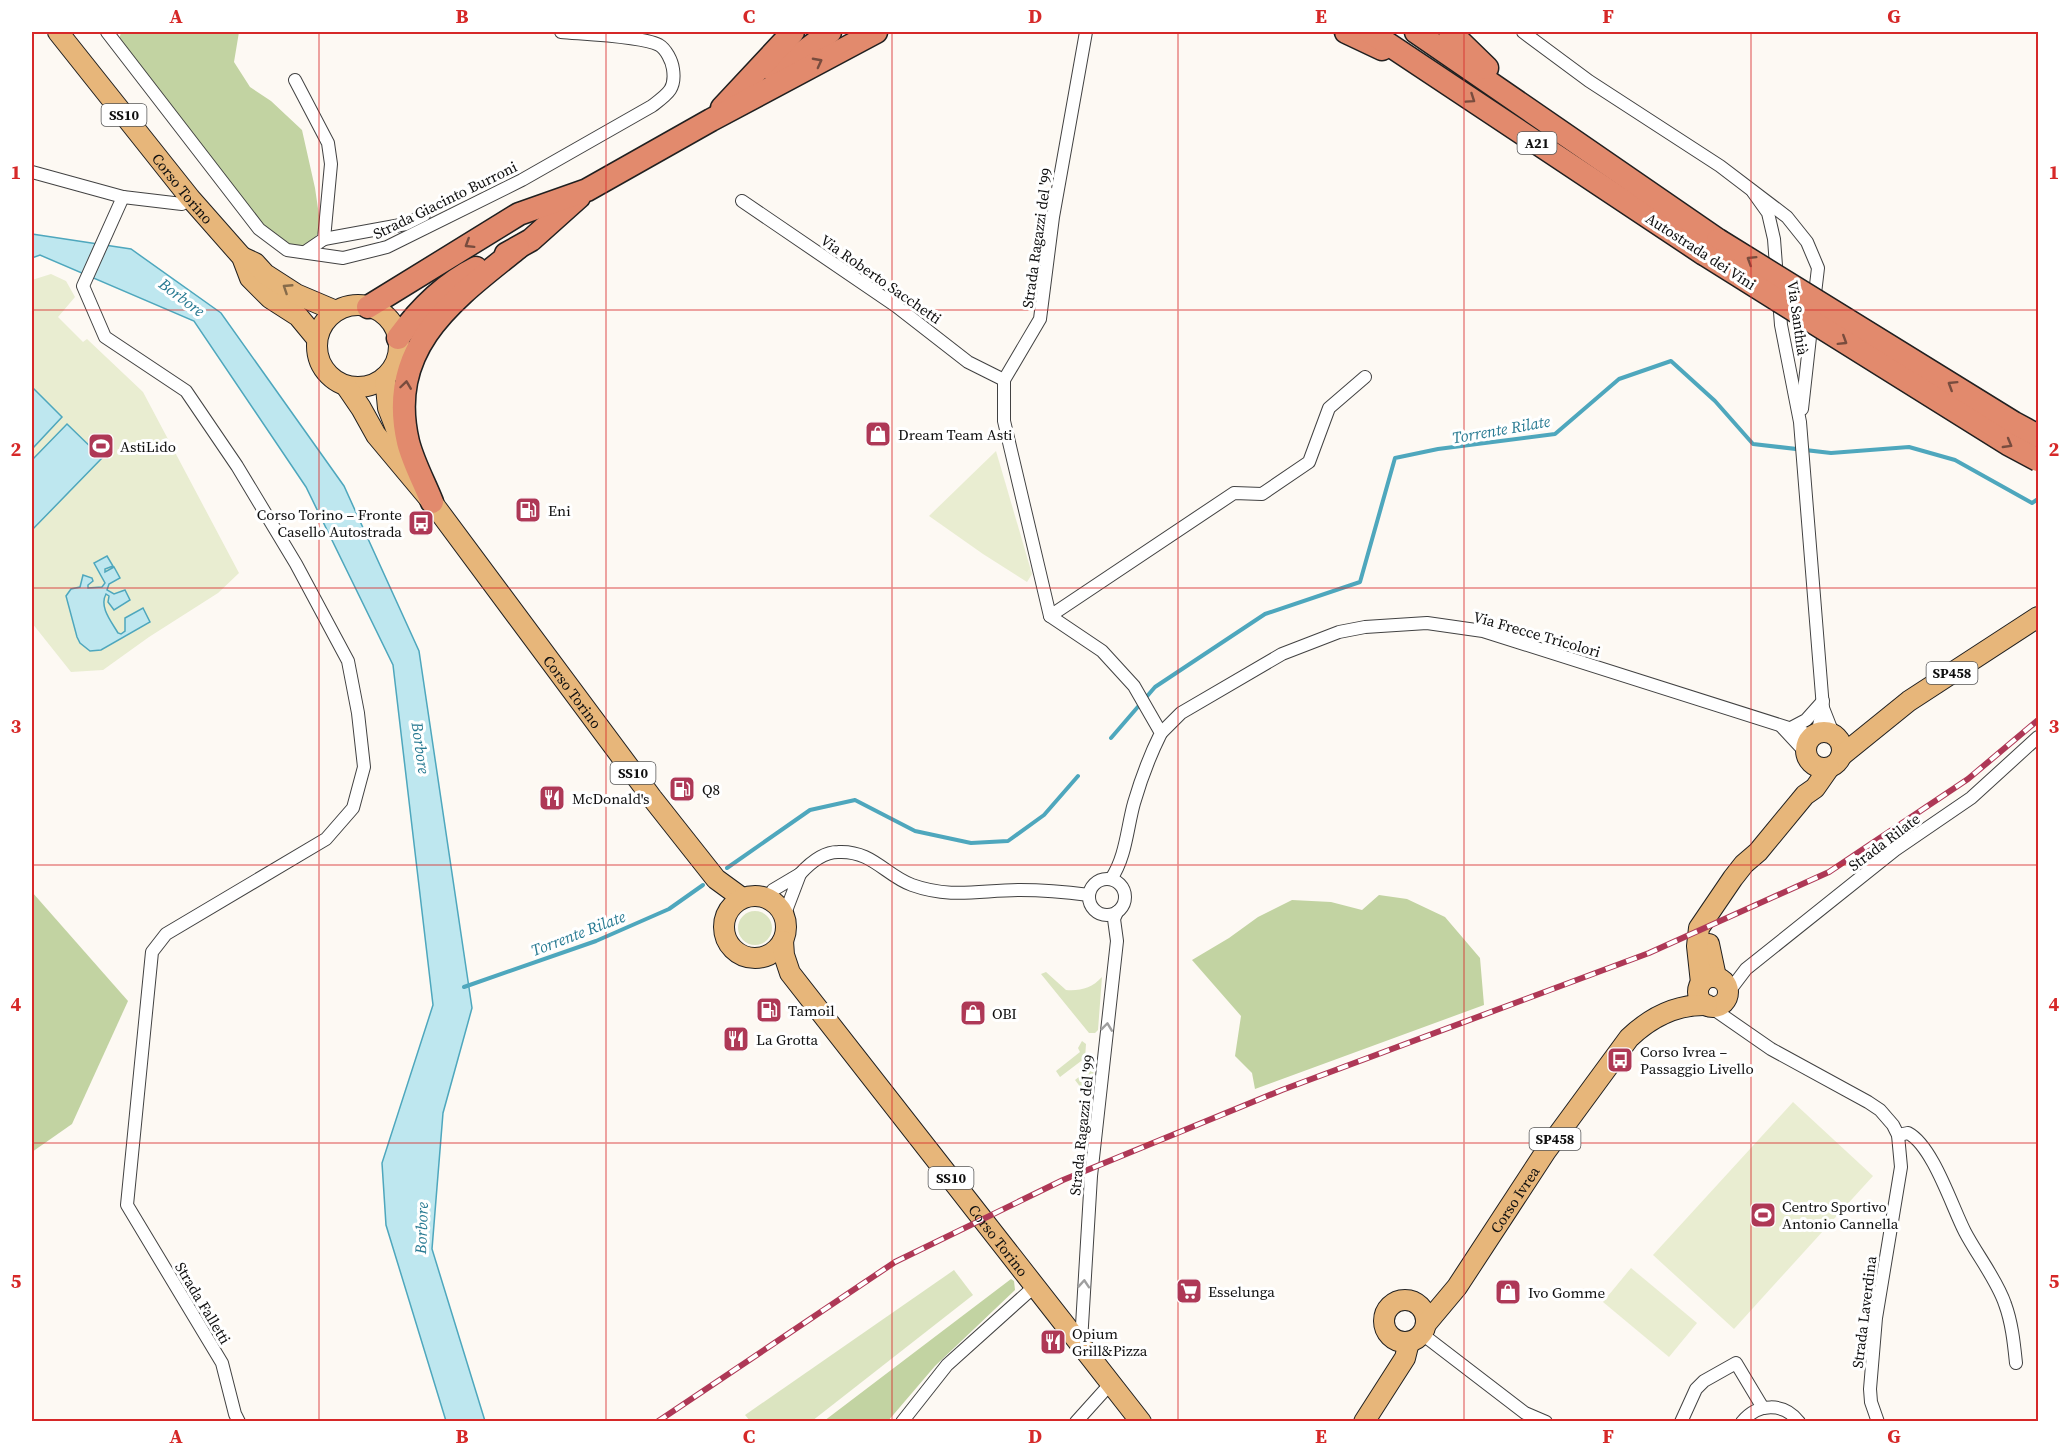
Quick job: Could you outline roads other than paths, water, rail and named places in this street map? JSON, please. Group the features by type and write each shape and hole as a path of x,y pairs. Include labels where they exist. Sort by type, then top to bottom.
{"highway":[{"path":"711,120 793,32"},
{"path":"711,120 830,32"},
{"path":"368,307 519,214 587,190 711,120 876,32"},
{"path":"1346,32 1436,76"},
{"name":"Autostrada dei Vini","path":"1370,32 1436,76 1711,247 2008,444 2038,460"},
{"name":"Autostrada dei Vini","path":"1416,32 1654,197 1711,247 2038,436"},
{"path":"1450,32 1492,73 1620,162 1654,197"},
{"path":"398,338 413,317 437,293 464,274 531,240 587,190"},
{"path":"432,502 409,443 404,404 407,376 419,344 443,314 467,289 518,248"}],"main road":[{"name":"Corso Torino","path":"58,32 190,198 242,257 250,278 270,298 298,316 317,339 320,363 326,373 335,381 346,386 375,435 432,502 632,771 717,879 742,898"},
{"name":"Corso Torino","path":"242,257 255,263 265,274 296,294 336,311"},
{"path":"317,339 327,318 348,306 368,307 378,311 394,327 398,338"},
{"name":"Corso Torino","path":"398,338 396,359 385,377 388,408 401,445 432,502"},
{"path":"346,386 366,386 385,377"},
{"name":"SP458","path":"1824,748 1868,733 1909,701 2038,617"},
{"path":"1713,992 1697,946 1700,928 1744,864 1758,852 1805,795 1811,771 1824,748"},
{"name":"Corso Torino","path":"717,879 725,900 724,931 732,948 749,958 762,957 790,973"},
{"path":"726,914 730,907 742,898 751,896 768,898 780,908 784,916"},
{"name":"Corso Torino","path":"784,916 786,924 783,941 784,955 790,973 1081,1342 1141,1422"},
{"path":"762,957 774,952 783,941"},
{"name":"Corso Ivrea","path":"1413,1335 1457,1287 1540,1160 1629,1038 1641,1027 1672,1010 1713,992"},
{"path":"1413,1335 1385,1329 1384,1315 1392,1304 1398,1301 1412,1301 1457,1287"},
{"path":"1366,1421 1389,1383 1394,1356 1413,1335 1423,1310 1412,1301"}],"street":[{"name":"Strada Giacinto Burroni","path":"107,32 259,229 286,250 343,258 387,247 522,180 652,106 668,94 675,81 672,62 661,46 648,36 561,32"},
{"name":"Strada Ragazzi del '99","path":"1004,380 1040,319 1053,217 1086,32"},
{"path":"1523,32 1589,81 1720,166 1753,192"},
{"path":"295,80 328,143 331,164 324,239"},
{"path":"32,172 123,197 182,204 190,198"},
{"name":"Via Santhià","path":"1753,192 1787,218 1807,242 1818,268 1800,422"},
{"name":"Via Santhià","path":"1753,192 1768,213 1774,239 1780,325 1800,422 1823,704 1824,748"},
{"name":"Strada Falletti","path":"123,197 83,286 105,337 186,392 237,466 296,564 348,661 358,713 364,767 353,808 327,839 166,934 152,952 127,1205 222,1363 239,1422"},
{"name":"Via Roberto Sacchetti","path":"742,201 896,306 968,362 1004,380"},
{"path":"305,252 324,239 406,224 424,214"},
{"path":"1050,616 1234,493 1262,494 1310,462 1329,408 1365,377"},
{"path":"1004,380 1004,421 1050,616 1102,651 1134,686 1161,733 1151,753 1134,804 1121,860 1111,879"},
{"name":"Via Frecce Tricolori","path":"1161,733 1170,722 1187,709 1282,654 1310,642 1339,632 1365,627 1427,623 1483,631 1785,727 1824,748"},
{"path":"1785,727 1806,720 1823,704"},
{"path":"1785,727 1824,748"},
{"name":"Strada Rilate","path":"1713,992 1746,969 1895,850 1971,798 2038,737"},
{"path":"768,898 773,890 800,874 816,860 836,851 852,852 878,864 910,885 953,895 1019,890 1064,891 1089,895"},
{"path":"784,916 800,874"},
{"path":"1111,879 1124,891 1124,903 1117,912 1106,915 1095,911 1091,906 1089,895 1094,884 1099,880 1111,879"},
{"name":"Strada Ragazzi del '99","path":"1081,1342 1091,1176 1117,941 1114,919 1117,912"},
{"name":"Strada Laverdina","path":"1713,992 1735,1025 1771,1049 1880,1110 1893,1125 1898,1136 1901,1167 1876,1318 1870,1389 1871,1402 1878,1422"},
{"path":"1898,1136 1908,1133 1919,1141 2005,1303 2016,1363"},
{"path":"902,1422 947,1365 1035,1286"},
{"path":"1413,1335 1525,1413 1546,1422"},
{"path":"1681,1422 1696,1389 1704,1381 1736,1363 1763,1407"},
{"path":"1076,1422 1112,1383"},
{"path":"1742,1422 1763,1407 1776,1407 1787,1411 1799,1422"}],"water":[{"name":"Borbore","path":"32,234 131,249 221,313 344,486 419,651 472,1008 443,1113 432,1249 485,1421 446,1421 386,1225 382,1163 433,1005 393,665 306,487 194,321 40,255 32,258"},
{"path":"32,387 62,417 32,449"},
{"path":"67,424 102,458 32,530 32,460"},
{"path":"107,556 113,566 105,569 105,572 114,567 120,578 109,584 107,590 114,594 125,590 130,600 114,610 108,602 109,596 106,594 104,599 109,619 118,633 125,631 125,618 143,608 150,622 101,650 90,651 80,643 77,637 66,596 71,589 80,587 83,575 92,578 93,581 88,588 102,587 105,583 94,563"}],"waterway":[{"name":"Torrente Rilate","path":"1111,738 1155,687 1265,614 1360,582 1395,458 1438,449 1555,434 1619,379 1671,361 1715,401 1753,444 1831,453 1909,447 1955,460 2032,503 2038,499"},
{"name":"Torrente Rilate","path":"727,868 810,810 855,800 915,831 971,843 1008,841 1044,815 1078,776"},
{"name":"Torrente Rilate","path":"464,987 596,941 669,909 703,885"}],"railway":[{"path":"657,1422 895,1262 1063,1180 1282,1090 1649,953 1829,872 1968,779 2038,720"}],"place":[{"name":"Dream Team Asti","path":"878,434"},
{"name":"AstiLido","path":"101,446"},
{"name":"Eni","path":"528,510"},
{"name":"Corso Torino – Fronte Casello Autostrada","path":"421,523"},
{"name":"Q8","path":"682,789"},
{"name":"McDonald's","path":"552,798"},
{"name":"Tamoil","path":"769,1010"},
{"name":"OBI","path":"973,1013"},
{"name":"La Grotta","path":"736,1039"},
{"name":"Corso Ivrea – Passaggio Livello","path":"1620,1060"},
{"name":"Centro Sportivo Antonio Cannella","path":"1763,1215"},
{"name":"Esselunga","path":"1189,1291"},
{"name":"Ivo Gomme","path":"1508,1292"},
{"name":"Opium Grill&Pizza","path":"1053,1342"}]}
